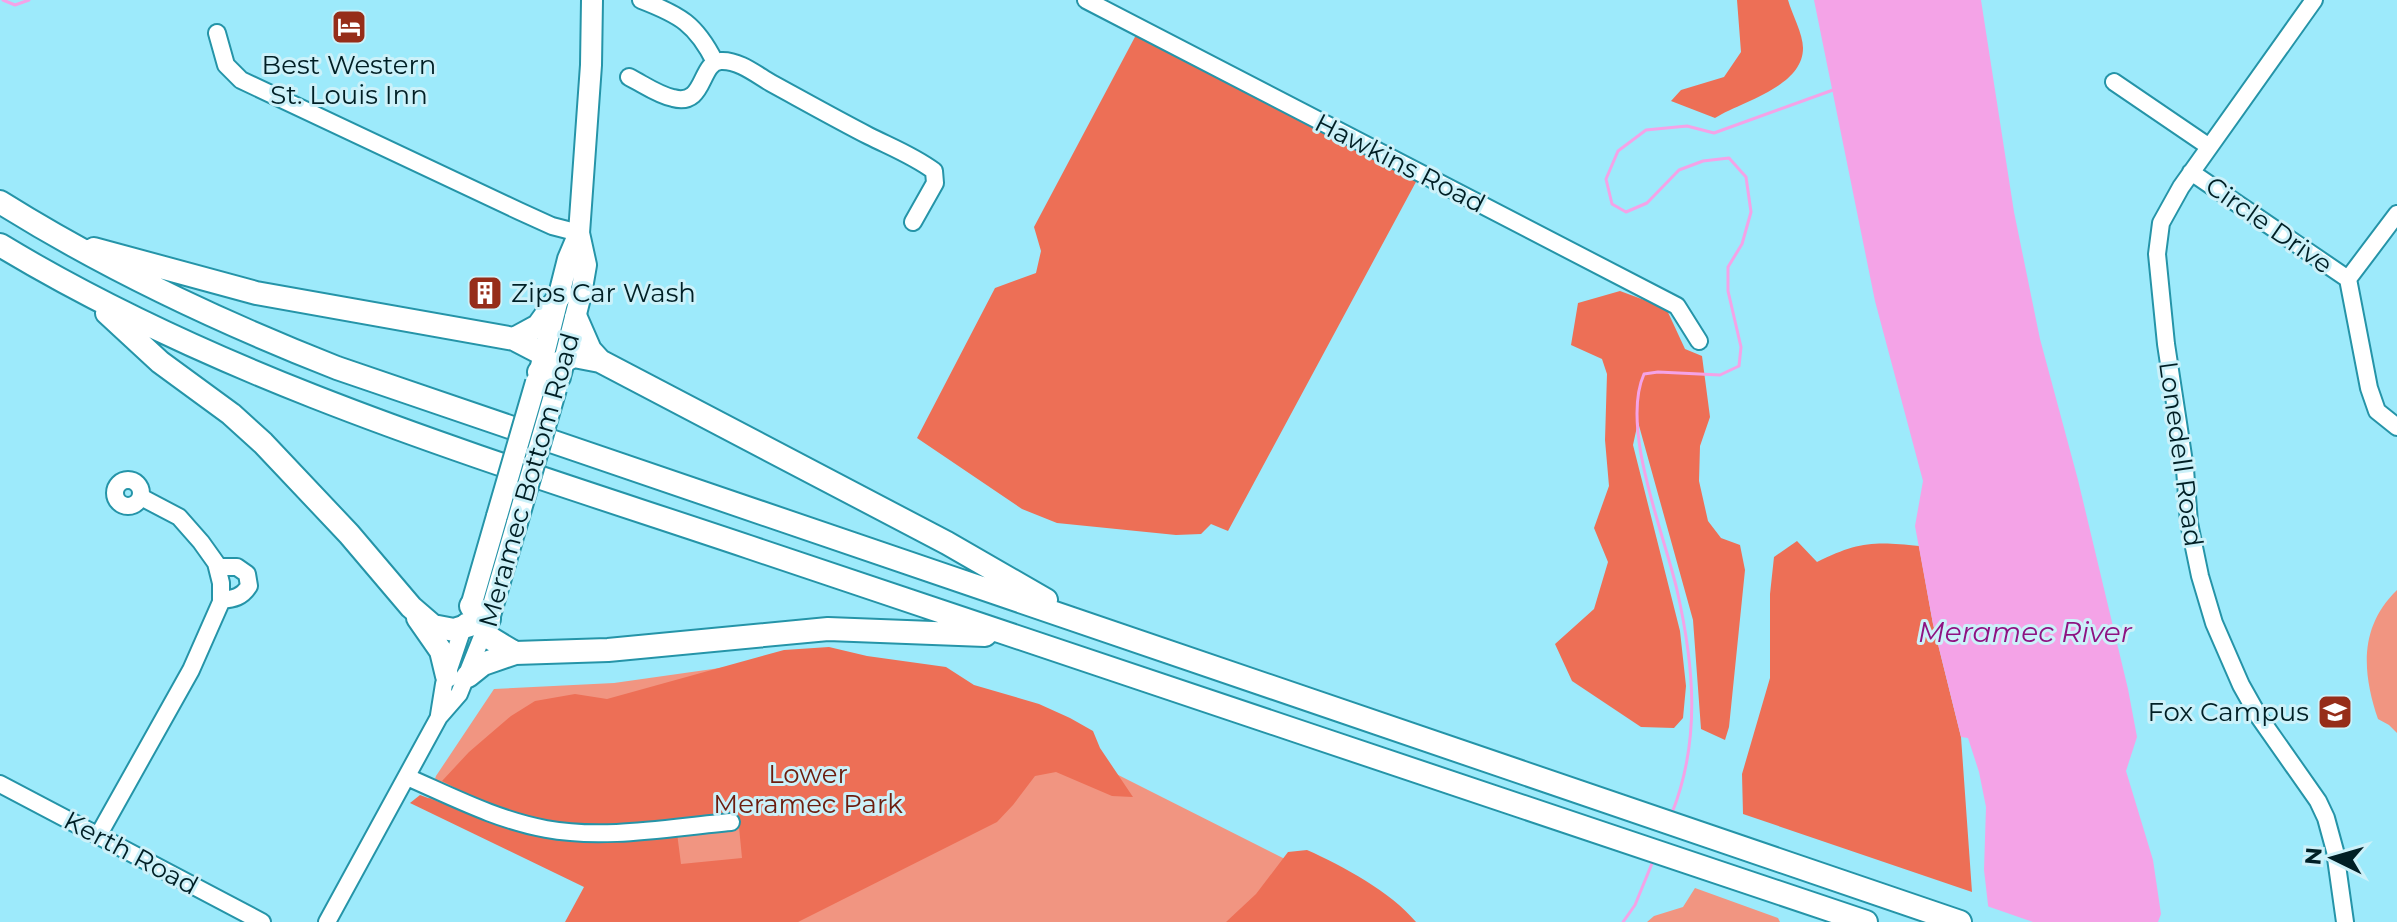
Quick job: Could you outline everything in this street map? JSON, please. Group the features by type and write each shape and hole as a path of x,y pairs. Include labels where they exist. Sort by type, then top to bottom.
{"highway":[{"path":"0,202 66,242 173,298 337,368 1960,922"},
{"path":"66,242 165,266 256,293 514,339 529,345 550,372 574,356 600,361 947,543 1089,625"},
{"path":"0,245 85,294 212,356 324,401 1009,636 1578,823 1866,922"},
{"path":"85,294 160,362 231,414 263,443 411,607 458,676 515,653 608,650 828,629 1009,636"},
{"path":"514,339 538,326 561,294"},
{"path":"576,318 590,350 600,361"},
{"path":"411,607 433,626 444,629 477,622 498,645 515,653"}],"main road":[{"name":"Meramec Bottom Road","path":"550,372 576,318 586,265 579,233 591,65 592,0"},
{"name":"Meramec Bottom Road","path":"477,622 550,372 568,259 579,233"}],"street":[{"path":"641,0 689,24 702,37 715,62"},
{"name":"Hawkins Road","path":"1086,0 1677,306 1699,341"},
{"name":"Lonedell Road","path":"2314,0 2191,172 2161,223 2157,254 2194,555 2210,611 2241,685 2259,717 2318,801 2326,818 2345,922"},
{"path":"217,33 226,65 241,80 541,221 579,233"},
{"path":"629,77 673,98 682,99 694,94 715,62 724,61 743,67 934,171 935,183 913,222"},
{"path":"2114,82 2208,146"},
{"name":"Circle Drive","path":"2191,172 2348,279 2369,388 2377,411 2397,427"},
{"name":"Circle Drive","path":"2348,279 2397,214"},
{"path":"98,836 191,670 216,618 221,600 217,567 201,542 179,517 141,497"},
{"path":"217,567 237,567 247,574 249,586 234,599 221,600"},
{"name":"Meramec Bottom Road","path":"327,922 439,717 458,676 477,622"},
{"path":"407,777 496,816 548,829 601,833 731,822"},
{"name":"Kerth Road","path":"0,784 262,922"}],"green space":[{"path":"1737,0 1788,0 1803,42 1800,62 1793,73 1769,91 1715,118 1671,101 1681,90 1724,77 1741,52"},
{"path":"1136,35 1417,180 1228,531 1211,524 1201,534 1176,535 1057,523 1022,509 917,438 995,288 1036,273 1041,251 1034,227"},
{"path":"1620,291 1666,308 1685,349 1702,356 1710,417 1700,446 1699,481 1708,521 1721,538 1740,545 1745,570 1729,727 1725,740 1701,729 1693,620 1638,422 1633,445 1680,631 1686,686 1683,718 1674,728 1641,727 1572,681 1555,644 1594,609 1608,562 1594,528 1609,486 1605,440 1607,374 1602,359 1571,345 1578,303"},
{"path":"1797,541 1817,562 1843,550 1866,545 1919,546 1933,624 1961,737 1972,892 1743,814 1742,774 1770,678 1770,594 1774,557"},
{"path":"2397,590 2397,733 2378,719 2369,684 2367,651 2376,619"},
{"name":"Lower Meramec Park","path":"829,647 867,656 946,667 974,685 1039,704 1070,718 1093,731 1100,748 1133,797 1112,796 1056,772 1035,776 997,822 798,922 565,922 584,887 410,803 420,795 485,819 553,824 505,812 442,781 469,752 511,716 535,701 575,694 607,699 784,650","holes":["731,815 739,827 742,858 681,864 677,833 592,827"]},
{"name":"Lower Meramec Park","path":"812,655 1021,726 1410,922 568,922 588,886 427,804 436,776 494,689 614,683"},
{"path":"1307,850 1380,890 1416,922 1226,922 1256,894 1288,852"},
{"path":"1695,888 1778,918 1780,922 1647,922 1654,916 1683,907"}],"water":[{"name":"Meramec River","path":"1814,0 1981,0 2014,212 2040,339 2078,480 2128,689 2137,737 2126,771 2153,860 2161,914 2158,922 1990,922 1984,870 1986,807 1968,738 1961,737 1933,624 1915,526 1923,481 1875,301"}],"pier":[{"path":"1984,905 2033,922 1986,922"}],"waterway":[{"path":"3,0 15,5 29,0"},
{"path":"1672,813 1681,786 1691,730 1691,674 1677,590 1640,451 1638,396 1644,374 1720,375 1739,366 1741,347 1728,291 1728,267 1742,244 1751,212 1746,177 1729,158 1703,161 1679,170 1647,203 1626,212 1612,204 1606,179 1618,151 1646,130 1687,126 1714,133 1833,90"},
{"path":"1623,922 1635,905 1653,861"}],"place":[{"name":"Best Western St. Louis Inn","path":"349,27"},
{"name":"Zips Car Wash","path":"485,293"},
{"name":"Fox Campus","path":"2335,712"}]}
